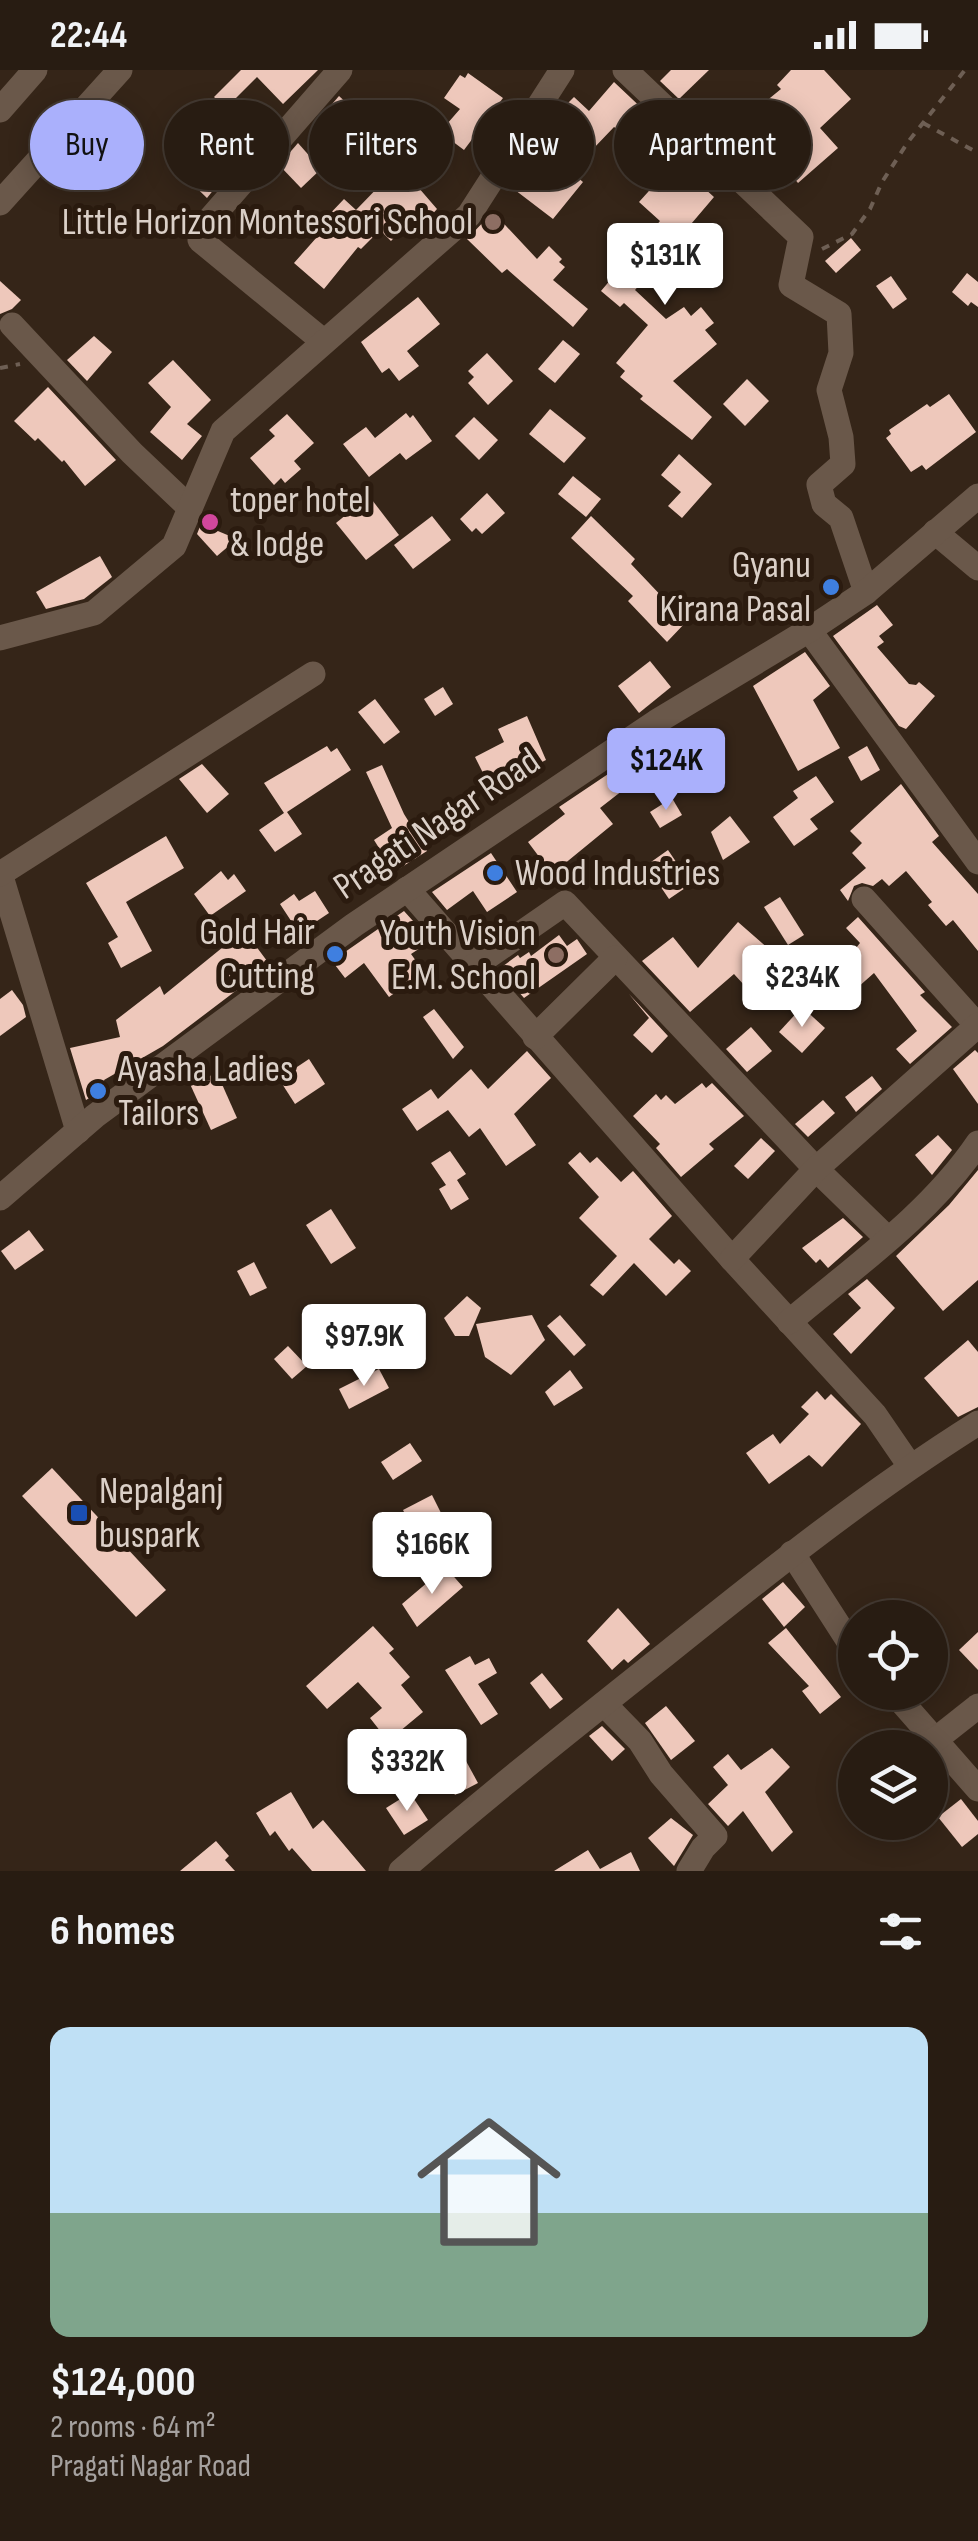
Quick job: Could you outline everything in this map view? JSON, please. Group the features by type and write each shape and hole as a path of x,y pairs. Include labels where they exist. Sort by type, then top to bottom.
{"street":[{"path":"0,110 35,70"},
{"path":"0,203 120,70"},
{"path":"324,341 200,240 211,218 340,70"},
{"path":"0,638 94,613 174,546 223,431 470,215 562,70"},
{"path":"625,70 800,237 791,286 838,314 841,353 829,390 843,464 819,485 824,504 842,518 866,592"},
{"path":"12,325 132,454 190,508"},
{"name":"Pragati Nagar Road","path":"0,1198 78,1131 354,926 656,722 866,592 978,496"},
{"path":"935,532 978,568"},
{"path":"809,630 978,862"},
{"path":"78,1131 0,874 313,674"},
{"path":"407,890 875,1415 910,1466"},
{"path":"732,1258 816,1169 977,1025 864,900"},
{"path":"474,966 565,903 816,1169 888,1239"},
{"path":"536,1037 615,958"},
{"path":"789,1322 888,1239 960,1169 978,1143"},
{"path":"400,1871 792,1553 910,1466 978,1423"},
{"path":"792,1553 838,1624"},
{"path":"604,1704 640,1741 662,1774 715,1836 689,1871"},
{"path":"948,1730 978,1706"},
{"path":"908,1710 927,1730"},
{"path":"948,1754 978,1789"}],"path":[{"path":"800,237 824,250 852,234 870,209 882,182 965,70"},
{"path":"923,124 978,153"}],"building":[{"path":"241,70 318,70 287,100 279,100 257,77 234,100 214,97"},
{"path":"671,70 709,70 679,99 660,81"},
{"path":"791,70 824,70 851,99 820,128 838,148 811,172 811,100 768,100 781,89 777,85"},
{"path":"468,73 503,98 473,100 473,138 464,150 453,142 453,117 460,109 453,100 444,98 460,75 465,78"},
{"path":"614,82 633,100 614,100 614,127 594,148 594,105"},
{"path":"298,143 309,155 309,180 301,188 289,175 289,153"},
{"path":"375,190 421,190 437,209 418,230 410,221 391,241 380,230 361,249 358,247 324,289 294,263 317,237 300,226 311,211 324,220 344,199 356,210"},
{"path":"515,190 577,190 553,219"},
{"path":"650,190 706,190 714,197 635,290 666,319 684,307 691,316 701,307 714,323 705,330 717,344 673,381 712,417 692,440 640,399 643,396 620,377 625,371 616,363 648,325 624,303 620,307 601,291 660,221 639,202"},
{"path":"493,212 537,259 549,246 562,259 559,262 565,267 553,280 588,309 573,327 507,269 502,273 467,239"},
{"path":"851,238 861,250 836,273 825,261"},
{"path":"967,273 978,282 978,307 971,302 968,306 952,292"},
{"path":"891,276 907,299 893,309 876,286"},
{"path":"0,281 21,300 0,314"},
{"path":"418,297 440,324 407,351 419,366 399,381 389,368 382,373 361,342"},
{"path":"94,336 112,352 87,381 67,360"},
{"path":"563,340 580,354 555,383 538,369"},
{"path":"487,353 513,381 488,405 468,383 474,377 468,371"},
{"path":"173,360 211,400 187,424 202,436 182,460 150,432 171,407 148,383"},
{"path":"747,379 769,401 745,426 723,404"},
{"path":"48,387 116,460 85,486 64,460 14,421"},
{"path":"949,394 976,432 926,470 922,465 911,472 886,438 891,434 889,430"},
{"path":"550,409 586,438 564,463 529,434"},
{"path":"406,413 410,418 413,415 432,441 406,460 400,453 369,477 343,444 366,427 375,438"},
{"path":"287,414 314,443 294,461 301,469 285,483 281,478 274,485 250,458 275,436 269,430"},
{"path":"474,417 498,440 479,460 455,436"},
{"path":"679,454 712,484 682,518 668,506 681,492 661,475"},
{"path":"573,476 601,499 586,517 558,494"},
{"path":"487,493 505,513 482,534 476,528 472,532 460,519"},
{"path":"369,496 399,535 366,560 336,523"},
{"path":"432,516 451,540 413,569 394,545"},
{"path":"591,516 635,559 631,564 686,622 667,642 628,601 633,596 571,538"},
{"path":"201,524 237,539 217,556 197,534"},
{"path":"100,556 112,577 84,599 46,609 36,592"},
{"path":"877,605 893,625 879,636 884,642 877,647 909,684 919,682 935,696 906,729 899,726 833,636"},
{"path":"805,652 830,686 813,700 840,748 798,771 753,686"},
{"path":"650,661 671,687 639,713 618,686"},
{"path":"443,687 453,704 435,716 424,699"},
{"path":"375,699 400,732 384,744 358,712"},
{"path":"527,716 546,760 536,765 538,769 491,789 475,757 504,742 498,729"},
{"path":"672,738 701,773 673,796 645,762"},
{"path":"327,746 331,752 337,748 351,770 287,812 302,834 275,852 259,830 284,813 264,783"},
{"path":"867,746 880,770 861,781 848,757"},
{"path":"202,764 229,794 207,813 179,779"},
{"path":"623,764 636,780 600,808 613,824 552,874 528,842 565,814 559,807"},
{"path":"382,765 404,814 427,851 394,872 374,840 392,828 366,772"},
{"path":"816,776 834,802 810,819 818,829 794,846 773,817 798,798 793,791"},
{"path":"901,784 939,836 932,842 978,894 978,951 953,920 946,926 906,871 889,886 882,879 873,886 854,886 848,901 840,890 866,868 852,853 862,843 850,831"},
{"path":"672,798 682,815 660,828 650,812"},
{"path":"730,816 750,842 723,860 711,832"},
{"path":"166,836 184,868 126,902 152,951 121,968 108,943 118,937 86,883"},
{"path":"668,850 691,884 669,899 650,871 655,868 651,862"},
{"path":"491,853 517,892 487,912 473,891 447,910 432,892"},
{"path":"221,871 228,880 234,874 246,891 210,916 194,894"},
{"path":"315,891 329,913 299,933 280,904 294,894 299,901"},
{"path":"780,897 804,935 788,945 764,907"},
{"path":"404,911 431,941 411,954 424,972 389,997 364,963 345,978 332,961"},
{"path":"858,917 925,992 920,995 952,1027 910,1064 896,1049 917,1031 874,973 848,996 833,979 861,955 856,948 860,943 846,928"},
{"path":"738,922 778,957 774,959 791,981 766,1001 750,981 745,986 734,974 690,1012 642,961 673,937 698,968"},
{"path":"244,930 270,965 163,1046 104,1080 106,1088 86,1100 70,1048 120,1037 116,1020 160,986 164,995"},
{"path":"559,935 567,946 577,939 587,954 524,998 499,969 518,955 520,958 529,952 531,956"},
{"path":"12,990 26,1017 0,1036 0,999"},
{"path":"629,994 668,1036 652,1053 633,1035 649,1018"},
{"path":"802,1007 825,1028 802,1053 779,1032"},
{"path":"434,1009 464,1047 453,1059 423,1017"},
{"path":"751,1027 772,1051 747,1072 726,1049"},
{"path":"975,1050 978,1053 978,1104 953,1069"},
{"path":"527,1051 551,1078 514,1114 536,1145 506,1166 480,1128 469,1137 448,1110 417,1131 402,1109 431,1089 438,1099 471,1069 488,1089"},
{"path":"309,1059 325,1084 295,1104 279,1079"},
{"path":"217,1073 237,1118 211,1130 190,1084"},
{"path":"872,1076 882,1089 856,1112 845,1097"},
{"path":"702,1083 706,1088 712,1083 744,1116 709,1144 714,1149 681,1177 656,1148 660,1144 633,1116 656,1094 661,1100 666,1095 675,1104"},
{"path":"823,1100 835,1113 808,1137 795,1124"},
{"path":"938,1135 952,1150 932,1175 915,1155"},
{"path":"761,1138 775,1151 748,1179 734,1166"},
{"path":"450,1151 466,1174 457,1180 469,1199 451,1210 439,1189 446,1185 431,1163"},
{"path":"580,1152 590,1163 597,1157 621,1182 633,1171 672,1216 649,1239 674,1264 679,1259 691,1271 666,1296 634,1263 603,1296 590,1285 617,1256 579,1218 599,1197 568,1163"},
{"path":"978,1170 978,1280 943,1311 896,1256 949,1205"},
{"path":"331,1209 356,1248 331,1264 306,1225"},
{"path":"843,1218 863,1237 828,1268 820,1259 816,1263 802,1248"},
{"path":"29,1230 44,1250 15,1270 1,1251"},
{"path":"254,1262 267,1288 250,1296 237,1271"},
{"path":"867,1279 895,1308 851,1354 833,1334 861,1308 848,1294"},
{"path":"467,1296 481,1308 469,1336 455,1336 444,1318"},
{"path":"532,1315 545,1340 511,1375 485,1357 476,1324"},
{"path":"560,1315 586,1345 574,1356 547,1326"},
{"path":"968,1340 978,1352 978,1407 958,1417 924,1378"},
{"path":"288,1346 307,1366 292,1379 274,1359"},
{"path":"379,1369 389,1388 349,1409 339,1389"},
{"path":"570,1370 583,1388 554,1406 545,1392"},
{"path":"817,1391 825,1400 831,1394 861,1424 822,1467 809,1455 769,1484 746,1453 773,1434 780,1444 809,1414 801,1407"},
{"path":"410,1443 422,1461 393,1480 381,1462"},
{"path":"52,1468 166,1590 136,1617 22,1496"},
{"path":"432,1495 443,1517 414,1531 403,1510"},
{"path":"448,1570 463,1587 417,1627 402,1604"},
{"path":"783,1582 805,1607 784,1627 762,1599"},
{"path":"618,1608 650,1644 628,1663 624,1659 612,1670 587,1641"},
{"path":"373,1626 394,1649 389,1653 410,1677 401,1685 423,1712 388,1741 370,1718 382,1708 358,1682 327,1709 306,1686"},
{"path":"786,1628 838,1693 838,1699 820,1714 802,1691 809,1686 768,1643"},
{"path":"978,1632 978,1670 959,1650"},
{"path":"470,1656 475,1665 489,1658 497,1673 478,1684 498,1714 481,1725 445,1670"},
{"path":"542,1673 563,1699 550,1709 530,1683"},
{"path":"666,1706 695,1741 671,1760 645,1723"},
{"path":"602,1726 625,1749 612,1761 589,1736"},
{"path":"772,1748 790,1767 765,1792 793,1832 772,1852 743,1811 728,1826 708,1804 728,1785 713,1767 728,1754 741,1770"},
{"path":"460,1750 478,1783 455,1795 437,1762"},
{"path":"291,1792 313,1829 323,1820 366,1871 312,1871 292,1848 289,1851 275,1831 270,1836 256,1813"},
{"path":"410,1793 428,1820 404,1835 386,1808"},
{"path":"961,1799 978,1821 978,1834 962,1847 948,1830 948,1809"},
{"path":"671,1818 693,1835 674,1866 648,1838"},
{"path":"216,1841 235,1871 180,1871"},
{"path":"588,1850 600,1869 631,1852 640,1871 554,1871"}],"place":[{"name":"Little Horizon Montessori School","path":"493,222"},
{"name":"toper hotel & lodge","path":"210,522"},
{"name":"Gyanu Kirana Pasal","path":"831,587"},
{"name":"Wood Industries","path":"495,873"},
{"name":"Gold Hair Cutting","path":"335,954"},
{"name":"Youth Vision E.M. School","path":"556,955"},
{"name":"Ayasha Ladies Tailors","path":"98,1091"},
{"name":"Nepalganj buspark","path":"79,1513"}]}
